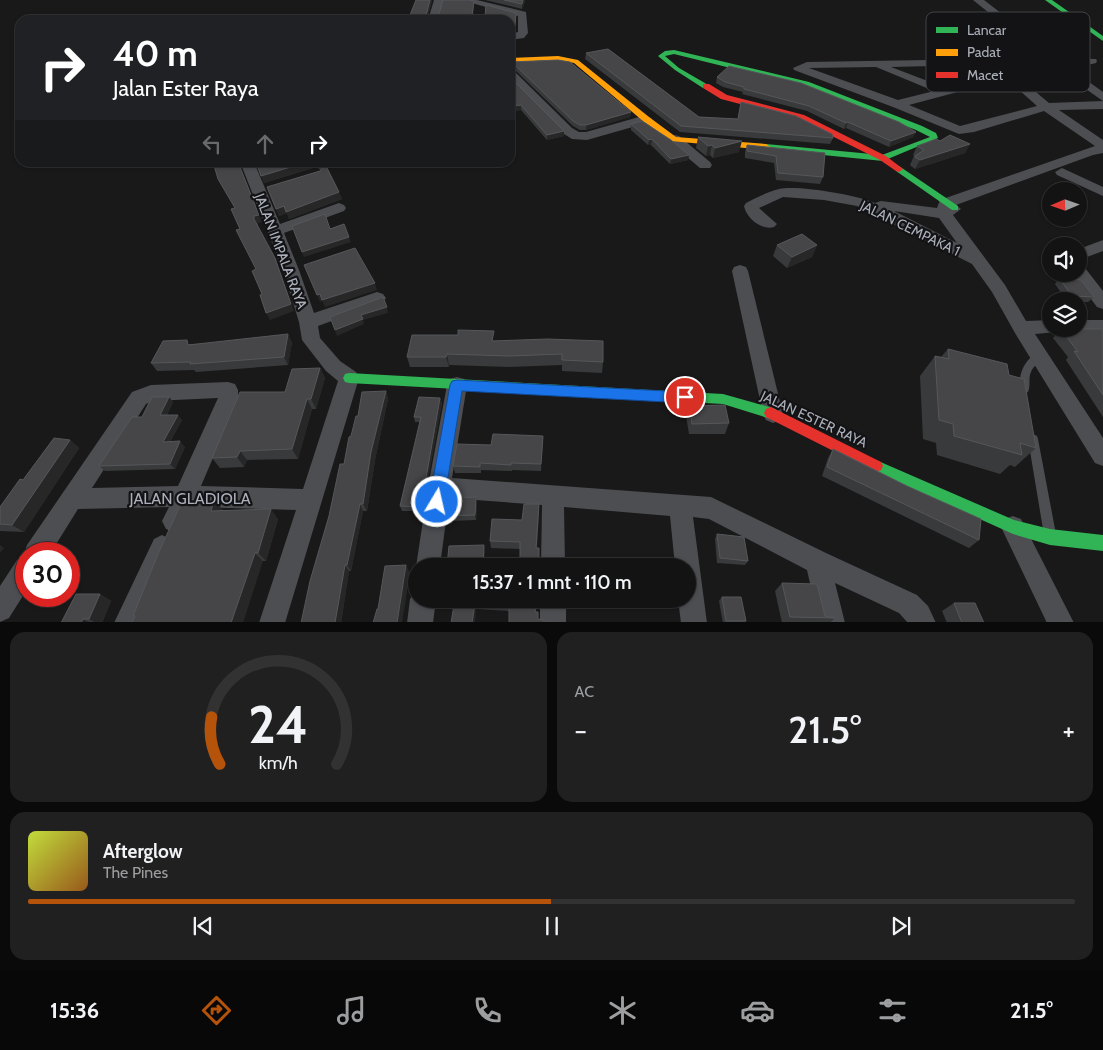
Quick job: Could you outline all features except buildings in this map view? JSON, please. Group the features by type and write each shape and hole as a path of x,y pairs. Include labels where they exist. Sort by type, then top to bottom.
{"street":[{"path":"434,15 439,0"},
{"path":"466,0 480,8 520,12 524,15 522,35 515,37"},
{"path":"978,0 994,12"},
{"path":"1048,0 1066,12"},
{"path":"674,139 883,158 933,139 934,136 919,128 806,84 674,52 667,52 662,56 677,69 719,95 801,117 883,158 948,208 977,261 999,289 1021,328 1103,456"},
{"path":"515,60 564,58 576,61 705,165"},
{"path":"926,63 807,65 798,68 897,104 956,129 965,130 1046,108 1103,105"},
{"path":"872,64 926,84"},
{"path":"515,78 568,130 577,136 593,135 646,119"},
{"path":"1090,87 1103,97"},
{"path":"897,104 946,92"},
{"path":"1028,92 1046,108 1103,148"},
{"path":"948,208 1021,177 1090,151 1103,148"},
{"path":"861,202 948,208 1034,184 1103,158"},
{"name":"JALAN IMPALA RAYA","path":"249,167 291,270 310,331"},
{"path":"1062,172 1103,192"},
{"path":"1021,177 1034,184"},
{"path":"258,191 275,186"},
{"name":"JALAN CEMPAKA 1","path":"769,224 752,212 750,207 781,193 824,196 861,202 898,219 977,261"},
{"path":"274,231 339,208"},
{"path":"1087,251 1103,245"},
{"path":"291,270 310,264"},
{"path":"740,272 773,414"},
{"path":"1086,282 1103,304"},
{"path":"272,622 349,378 333,366 310,331 377,298"},
{"path":"1021,328 1042,327"},
{"path":"1087,327 1103,327"},
{"name":"JALAN ESTER RAYA","path":"349,378 723,399 773,414 911,482 1014,526 1050,537 1103,543"},
{"path":"429,558 439,487 457,385"},
{"path":"44,542 139,398 151,393 228,390 228,399 186,496 127,622"},
{"path":"439,487 719,510 817,562 908,604 923,622"},
{"name":"JALAN GLADIOLA","path":"71,499 186,496 309,500"},
{"path":"553,496 553,558"},
{"path":"680,506 694,622"},
{"path":"1014,526 1061,622"},
{"path":"817,562 832,622"},
{"path":"0,609 15,586"},
{"path":"420,622 422,608"},
{"path":"552,622 553,608"}],"lane":[{"path":"1026,398 1024,374 1026,368 1039,356"},
{"path":"1031,426 1050,537"}],"traffic: fast":[{"path":"1048,0 1065,12"},
{"path":"1090,30 1103,39"},
{"path":"706,86 677,69 661,56 667,52 674,52 806,84 919,128 933,135 934,138 883,158 766,147"},
{"path":"899,169 955,208"},
{"path":"349,378 723,399 771,413"},
{"path":"876,466 1013,527 1050,537 1103,543"}],"traffic: slow":[{"path":"515,60 558,58 576,61 646,119 674,139 766,147"}],"traffic: jam":[{"path":"706,86 724,97 801,117 883,158 899,169"},
{"path":"771,413 876,466"}],"route":[{"path":"437,502 457,385 685,397"}]}
